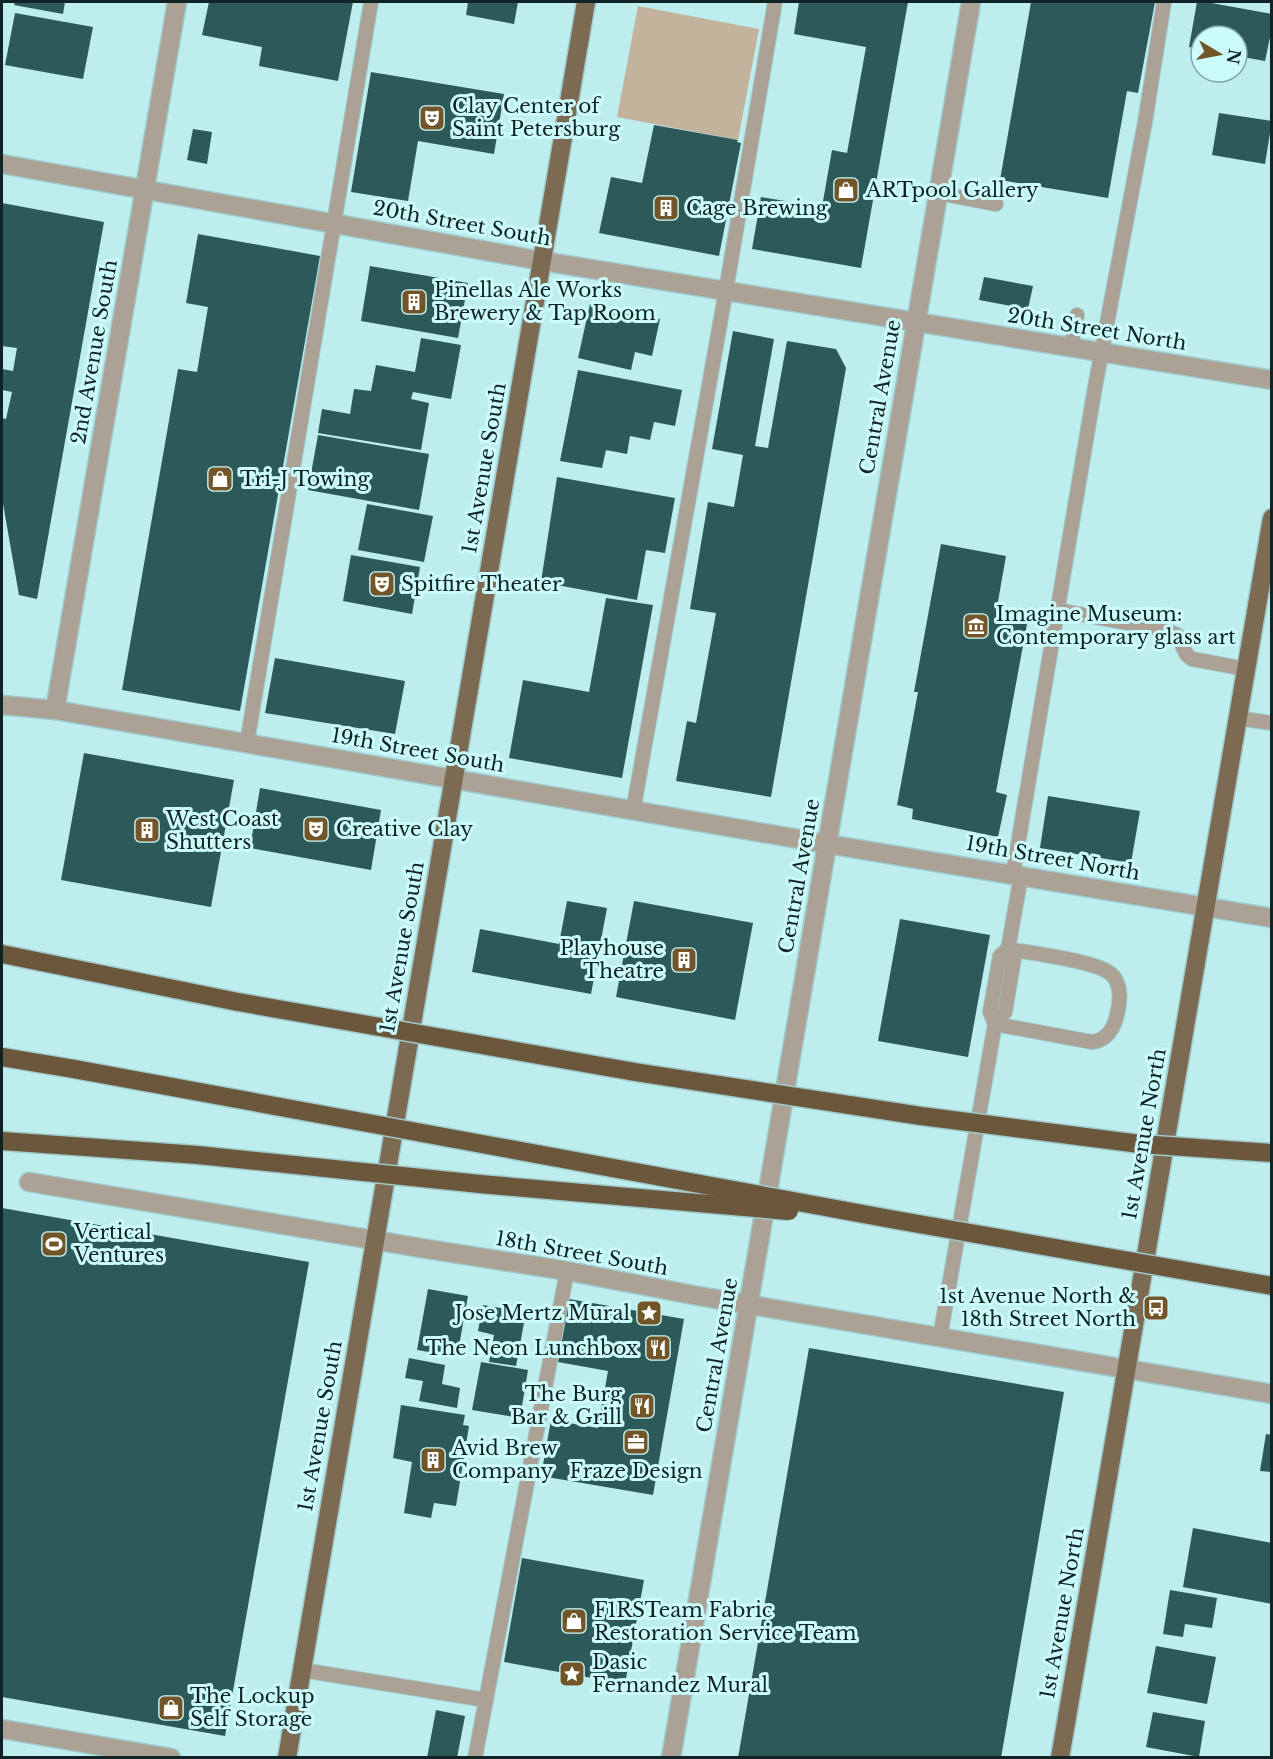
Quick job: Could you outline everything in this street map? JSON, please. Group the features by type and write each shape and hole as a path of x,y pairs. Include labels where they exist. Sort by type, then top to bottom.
{"highway":[{"path":"2,954 238,1002"},
{"path":"2,966 238,1002 635,1072 921,1116 1140,1144 1272,1153"},
{"path":"2,1057 1272,1286"},
{"path":"2,1141 198,1155 480,1184 896,1220"}],"main road":[{"name":"1st Avenue South","path":"287,1758 586,2"},
{"name":"1st Avenue North","path":"1060,1758 1246,669 1268,565 1272,518"}],"street":[{"name":"2nd Avenue South","path":"55,710 177,2"},
{"name":"Central Avenue","path":"671,1758 971,2"},
{"name":"20th Street South","path":"2,164 542,261 916,321"},
{"name":"20th Street North","path":"916,321 1272,380"},
{"name":"19th Street South","path":"2,705 55,710 827,844"},
{"name":"19th Street North","path":"827,844 1272,918"},
{"name":"18th Street South","path":"29,1182 567,1271 748,1305 1272,1394"},
{"path":"2,1729 171,1758"}],"lane":[{"path":"247,743 370,2"},
{"path":"633,811 775,2"},
{"path":"940,1337 995,1024 990,1012 1000,956 1008,949 1017,875 1058,610 1101,352 1145,123 1164,2"},
{"path":"938,193 996,204"},
{"path":"1071,347 1077,315"},
{"path":"1058,610 1166,630 1177,634 1187,655 1192,659 1246,669"},
{"path":"1238,718 1272,723"},
{"path":"995,1024 1092,1042 1100,1041 1108,1034 1115,1021 1120,1003 1118,985 1111,974 1080,962 1008,949"},
{"path":"475,1758 567,1271"},
{"path":"302,1670 486,1700"}],"shaded area":[{"path":"638,6 759,29 738,140 617,117"}],"building":[{"path":"15,2 65,2 63,14 14,5"},
{"path":"209,2 353,2 338,81 259,66 262,47 202,35"},
{"path":"468,2 518,2 514,24 466,15"},
{"path":"799,2 908,2 861,268 752,249 761,197 822,207 832,150 847,153 866,47 794,34"},
{"path":"1031,2 1155,2 1138,93 1127,91 1108,198 1000,180"},
{"path":"1197,2 1272,14 1272,28 1265,61 1249,58 1249,24 1193,24"},
{"path":"15,13 93,27 83,79 5,65"},
{"name":"Clay Center of Saint Petersburg","path":"371,72 504,94 494,154 418,141 408,201 351,192"},
{"path":"1219,113 1272,121 1265,164 1212,155"},
{"name":"Cage Brewing","path":"654,125 738,140 737,142 741,143 719,256 599,233 611,177 642,183"},
{"path":"193,129 212,132 207,164 187,160"},
{"path":"2,203 104,222 37,599 19,595 2,498 2,418 6,419 12,392 2,390 2,369 13,371 17,348 2,346"},
{"name":"Tri-J Towing","path":"198,234 320,256 240,711 122,690 178,369 197,372 208,307 186,303"},
{"name":"Pinellas Ale Works Brewery & Tap Room","path":"370,266 468,283 458,338 361,321"},
{"path":"984,277 1033,286 1028,309 979,300"},
{"path":"590,304 660,319 652,356 635,352 631,370 578,358"},
{"path":"733,331 774,339 755,446 768,448 787,341 836,349 846,368 771,797 676,781 687,721 696,723 716,613 690,609 708,502 734,507 743,455 712,449"},
{"path":"421,338 461,345 451,399 413,392 411,399 429,403 421,450 318,433 322,409 350,414 354,389 371,391 376,365 415,372"},
{"path":"578,370 682,390 675,426 654,422 650,440 630,436 627,454 606,450 602,468 560,461"},
{"path":"318,435 429,454 419,510 308,490"},
{"path":"557,477 675,498 665,553 646,550 637,600 541,582"},
{"path":"367,504 433,516 424,562 358,550"},
{"path":"941,544 1006,556 997,607 1029,613 996,792 1007,795 998,837 912,819 913,809 897,805 918,692 914,692"},
{"name":"Spitfire Theater","path":"351,555 420,567 412,614 343,601"},
{"path":"606,598 653,605 622,778 509,758 523,680 589,692"},
{"path":"275,658 405,681 395,734 265,713"},
{"name":"West Coast Shutters","path":"84,753 234,780 211,907 61,880"},
{"name":"Creative Clay","path":"260,788 381,810 371,870 250,848"},
{"path":"1048,796 1140,811 1131,863 1040,848"},
{"path":"567,901 607,908 591,994 472,972 480,929 559,944"},
{"name":"Playhouse Theatre","path":"634,901 753,923 735,1020 616,997"},
{"path":"900,919 990,935 968,1057 878,1041"},
{"path":"2,1208 309,1262 225,1736 2,1697"},
{"path":"428,1289 468,1296 457,1357 417,1350"},
{"path":"569,1299 684,1319 653,1495 541,1476 551,1420 598,1428 608,1371 558,1362"},
{"path":"483,1305 526,1312 516,1366 489,1362 494,1335 478,1331"},
{"path":"809,1348 1064,1392 1001,1758 738,1758"},
{"path":"409,1358 445,1365 442,1384 460,1388 457,1408 419,1401 423,1381 405,1378"},
{"path":"481,1362 528,1370 520,1418 472,1410"},
{"name":"Avid Brew Company","path":"401,1405 465,1415 463,1425 469,1426 456,1506 434,1503 431,1518 404,1513 412,1462 393,1458"},
{"path":"1266,1434 1272,1435 1272,1472 1260,1471"},
{"path":"1193,1528 1272,1543 1272,1604 1183,1587"},
{"name":"F1RSTeam Fabric Restoration Service Team","path":"522,1558 644,1580 625,1684 504,1662"},
{"path":"1170,1590 1217,1598 1212,1628 1185,1624 1183,1637 1163,1634"},
{"path":"1156,1646 1216,1657 1207,1704 1147,1693"},
{"path":"436,1710 465,1716 457,1758 427,1758"},
{"path":"1153,1712 1205,1721 1199,1757 1146,1747"}],"place":[{"name":"Clay Center of Saint Petersburg","path":"432,118"},
{"name":"ARTpool Gallery","path":"846,190"},
{"name":"Cage Brewing","path":"666,208"},
{"name":"Pinellas Ale Works Brewery & Tap Room","path":"414,302"},
{"name":"Tri-J Towing","path":"220,479"},
{"name":"Spitfire Theater","path":"382,584"},
{"name":"Imagine Museum: Contemporary glass art","path":"976,626"},
{"name":"Creative Clay","path":"316,829"},
{"name":"West Coast Shutters","path":"147,830"},
{"name":"Playhouse Theatre","path":"684,960"},
{"name":"Vertical Ventures","path":"54,1244"},
{"name":"1st Avenue North & 18th Street North","path":"1156,1308"},
{"name":"Jose Mertz Mural","path":"649,1313"},
{"name":"The Neon Lunchbox","path":"658,1348"},
{"name":"The Burg Bar & Grill","path":"642,1406"},
{"name":"Fraze Design","path":"636,1442"},
{"name":"Avid Brew Company","path":"433,1460"},
{"name":"F1RSTeam Fabric Restoration Service Team","path":"574,1621"},
{"name":"Dasic Fernandez Mural","path":"572,1674"},
{"name":"The Lockup Self Storage","path":"171,1708"}]}
